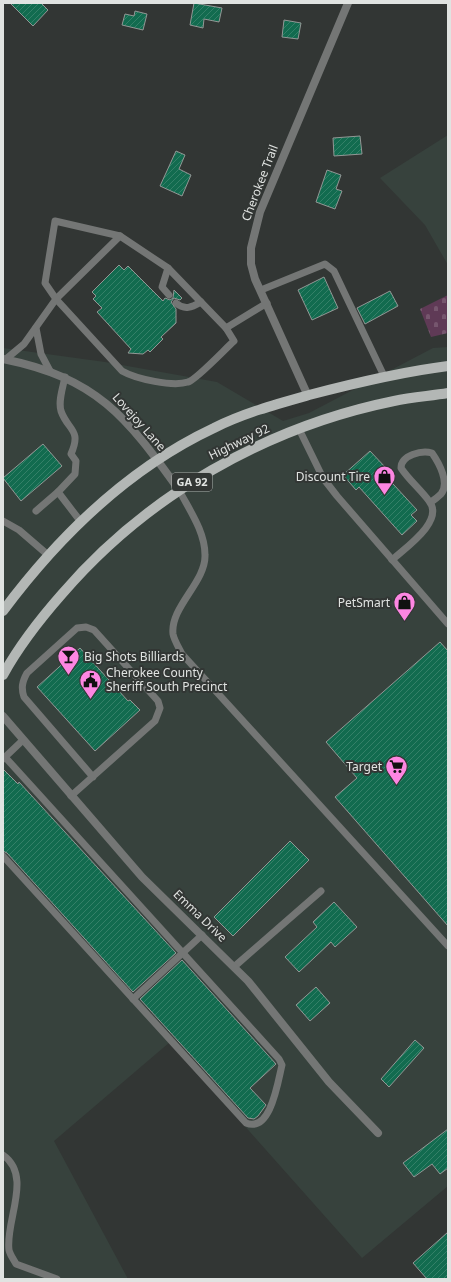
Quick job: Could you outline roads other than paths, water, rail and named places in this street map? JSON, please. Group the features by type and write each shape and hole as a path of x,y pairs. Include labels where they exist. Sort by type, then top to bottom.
{"main road":[{"name":"Highway 92","path":"3,611 48,555 81,522 127,483 158,460 215,427 268,407 384,376 448,366"},
{"name":"Highway 92","path":"3,675 28,636 74,580 123,533 179,490 229,460 299,429 356,410 395,401 448,393"}],"street":[{"name":"Cherokee Trail","path":"308,396 255,279 251,248 254,231 267,193 348,3"},
{"name":"Lovejoy Lane","path":"4,359 65,376 85,387 105,401 128,424 158,460 179,490"},
{"name":"Emma Drive","path":"3,716 142,877 235,966 328,1082 378,1133"}],"lane":[{"path":"55,221 120,236 168,268 226,328 234,341 190,382 178,383 134,377 122,372 56,299 45,283 55,221"},
{"path":"4,359 24,344 56,299 120,236"},
{"path":"261,290 325,264 334,270 384,376"},
{"path":"168,268 162,287 169,295"},
{"path":"176,303 181,307 188,308 201,302"},
{"path":"226,328 267,303"},
{"path":"36,328 41,354 50,371"},
{"path":"36,511 76,474 76,461 71,454 76,443 75,432 62,411 60,401 65,376"},
{"path":"299,429 324,478 392,560 448,624"},
{"path":"392,560 429,526 434,513 431,502 400,468 400,464 404,459 412,455 427,452 432,453 443,476 445,485 441,494 431,502"},
{"path":"179,490 203,537 206,557 201,572 177,615 173,635 182,654 448,946"},
{"path":"58,492 81,522"},
{"path":"3,521 19,530 48,555"},
{"path":"71,796 93,777 155,721 160,708 158,701 94,630 86,627 77,628 27,673 22,681 22,689 24,697 93,777"},
{"path":"3,856 246,1123 251,1125 258,1123 270,1110 282,1065 279,1059 4,758 23,740"},
{"path":"235,966 321,891"},
{"path":"133,998 202,935"},
{"path":"3,1155 9,1160 18,1183 12,1214 9,1250 16,1264 57,1279"}],"place":[{"name":"Discount Tire","path":"385,496"},
{"name":"PetSmart","path":"405,622"},
{"name":"Big Shots Billiards","path":"68,676"},
{"name":"Cherokee County Sheriff South Precinct","path":"90,700"},
{"name":"Target","path":"397,786"}]}
